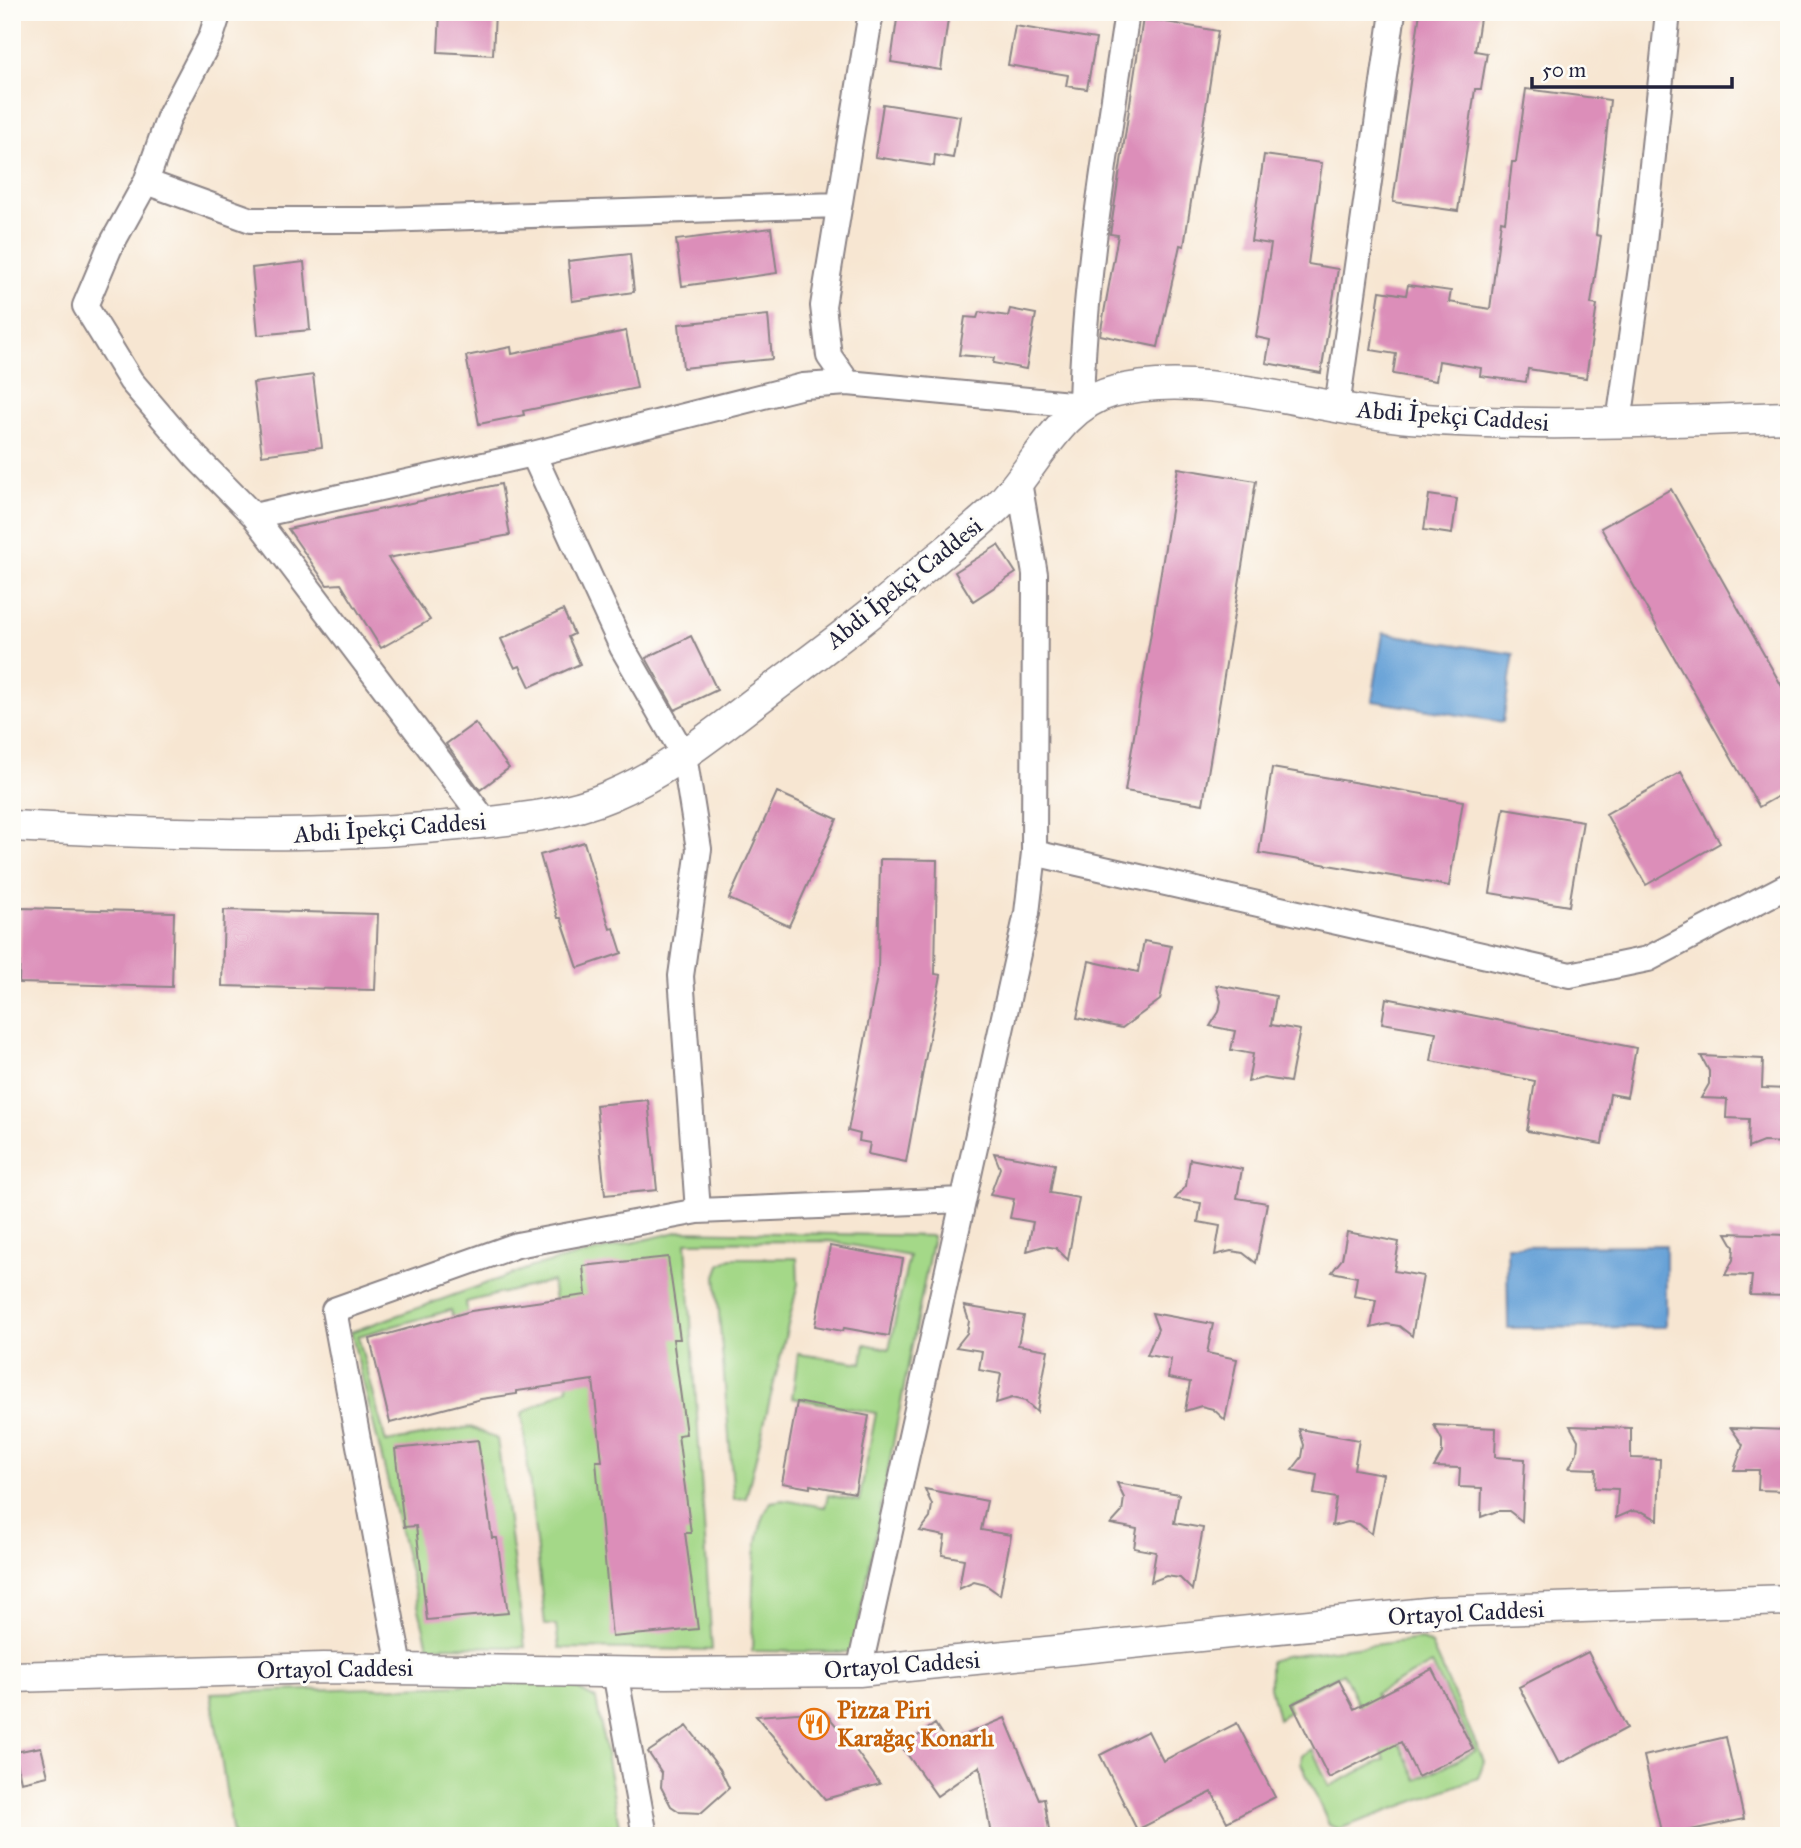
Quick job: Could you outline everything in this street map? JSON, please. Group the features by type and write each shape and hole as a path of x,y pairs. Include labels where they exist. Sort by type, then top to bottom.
{"street":[{"path":"219,12 211,37 169,117 146,182 108,249 85,306 131,380 196,457 254,516 486,822"},
{"path":"848,383 828,356 823,306 871,12"},
{"path":"254,516 533,454 803,386 848,383 1081,405 1082,334 1127,12"},
{"path":"1337,408 1393,12"},
{"path":"1619,422 1642,261 1668,12"},
{"path":"146,182 251,220 382,220 838,205"},
{"name":"Abdi İpekçi Caddesi","path":"12,826 274,836 372,834 486,822 570,809 608,797 684,755 885,603 997,507 1081,405 1108,393 1153,385 1261,393 1414,419 1619,422 1789,417"},
{"path":"533,454 622,647 684,755 699,849 681,976 698,1211"},
{"path":"859,1671 1027,913 1034,853 1035,574 1020,482"},
{"path":"1034,853 1570,975 1648,960 1789,885"},
{"path":"400,1667 334,1310 517,1245 698,1211 962,1200"},
{"name":"Ortayol Caddesi","path":"12,1677 400,1667 615,1672 859,1671 1436,1612 1789,1600"},
{"path":"615,1672 645,1836"}],"green space":[{"path":"681,1231 933,1236 853,1652 752,1651 755,1553 764,1517 771,1502 783,1500 825,1507 828,1495 859,1501 876,1413 792,1398 798,1354 862,1363 865,1344 889,1349 909,1256 829,1241 686,1242 712,1650 559,1648 556,1625 545,1625 522,1413 568,1388 552,1281 466,1302 477,1396 469,1400 451,1310 358,1336 386,1442 471,1427 497,1439 525,1647 428,1646 351,1332 532,1267"},
{"path":"731,1258 797,1258 798,1284 746,1498 734,1499 716,1276 720,1265"},
{"path":"1420,1639 1431,1645 1484,1761 1478,1778 1339,1829 1329,1825 1301,1763 1302,1755 1312,1749 1329,1786 1385,1759 1343,1673 1287,1702 1290,1711 1278,1719 1270,1687 1270,1661 1284,1656","holes":["1432,1664 1475,1751 1417,1780 1375,1694"]},
{"path":"565,1682 596,1699 621,1836 233,1836 211,1693"}],"water":[{"path":"1383,633 1514,654 1503,722 1372,701"},
{"path":"1666,1245 1666,1327 1508,1328 1507,1246"}],"building":[{"path":"440,12 495,12 493,55 438,52"},
{"path":"898,12 949,12 941,70 891,62"},
{"path":"1420,12 1481,12 1475,51 1487,53 1481,89 1475,89 1458,211 1393,202"},
{"path":"1143,18 1218,31 1184,246 1180,245 1158,347 1100,335 1118,235 1110,234"},
{"path":"1015,26 1096,39 1087,89 1066,86 1068,75 1008,65"},
{"path":"1526,89 1610,100 1596,235 1601,236 1591,304 1597,305 1586,378 1528,369 1526,382 1480,376 1481,368 1439,361 1436,381 1393,374 1396,354 1371,350 1380,291 1406,295 1408,285 1451,291 1449,302 1490,309 1501,221 1505,222 1512,162 1516,162"},
{"path":"883,104 960,116 953,158 935,155 934,166 875,157"},
{"path":"1264,155 1322,163 1308,264 1338,269 1321,373 1266,363 1270,340 1256,337 1271,244 1251,241"},
{"path":"771,228 777,273 682,286 676,240"},
{"path":"630,254 634,292 572,301 568,261"},
{"path":"304,262 310,330 258,335 252,268"},
{"path":"1010,309 1036,314 1026,369 993,363 994,358 959,355 965,317 977,318 979,312 1008,316"},
{"path":"768,315 772,359 683,368 679,324"},
{"path":"626,331 637,388 523,411 524,415 479,424 466,356 511,347 512,354"},
{"path":"313,375 322,447 262,455 253,383"},
{"path":"1178,468 1256,481 1203,804 1125,791"},
{"path":"501,484 510,535 388,558 430,620 381,648 341,584 327,585 288,529"},
{"path":"1671,489 1789,699 1789,790 1759,807 1601,528"},
{"path":"1429,495 1457,499 1452,534 1424,530"},
{"path":"998,545 1016,573 973,601 955,572"},
{"path":"563,610 574,634 568,637 580,664 530,687 520,666 515,668 501,639"},
{"path":"691,636 717,690 675,710 646,658"},
{"path":"475,723 509,768 480,790 446,744"},
{"path":"1272,768 1463,801 1449,886 1259,853"},
{"path":"1681,772 1720,843 1646,885 1606,814"},
{"path":"777,792 837,819 789,926 729,899"},
{"path":"1504,808 1583,821 1569,906 1490,893"},
{"path":"584,842 610,929 614,928 622,953 578,968 561,918 558,918 540,855"},
{"path":"880,859 937,860 935,974 941,975 906,1162 868,1154 870,1143 859,1141 860,1134 848,1131 878,971"},
{"path":"21,908 174,912 172,987 19,983"},
{"path":"224,910 378,914 375,990 222,986"},
{"path":"1144,941 1171,946 1160,1000 1122,1028 1077,1018 1089,961 1138,972"},
{"path":"1216,985 1276,996 1271,1025 1300,1030 1290,1082 1264,1078 1248,1082 1253,1054 1231,1050 1235,1031 1210,1026 1219,1012 1221,1001"},
{"path":"1386,998 1636,1048 1627,1097 1610,1094 1602,1144 1527,1131 1535,1081 1431,1061 1436,1032 1382,1023"},
{"path":"1701,1056 1763,1059 1762,1088 1789,1089 1789,1143 1763,1142 1748,1148 1749,1119 1726,1118 1727,1099 1701,1098 1709,1084 1709,1071"},
{"path":"648,1100 657,1190 605,1195 596,1105"},
{"path":"994,1153 1055,1164 1050,1193 1079,1198 1068,1260 1056,1248 1044,1246 1027,1251 1033,1222 1010,1218 1014,1199 990,1195 1000,1168"},
{"path":"1190,1159 1242,1169 1237,1198 1267,1203 1256,1263 1243,1253 1231,1251 1215,1255 1220,1226 1198,1222 1201,1203 1175,1199 1186,1186"},
{"path":"1347,1232 1399,1242 1394,1271 1423,1276 1412,1336 1399,1326 1387,1324 1371,1328 1376,1300 1354,1296 1357,1277 1332,1272 1342,1259"},
{"path":"1726,1233 1787,1235 1789,1296 1750,1295 1752,1276 1725,1275 1733,1260 1734,1247"},
{"path":"830,1246 903,1259 889,1336 815,1326"},
{"path":"668,1257 680,1339 673,1339 686,1434 678,1435 691,1533 685,1533 698,1629 612,1637 596,1461 602,1461 593,1380 517,1391 517,1394 481,1399 390,1423 370,1339 471,1311 586,1295 583,1266"},
{"path":"964,1306 1024,1316 1018,1345 1048,1350 1037,1412 1025,1401 1012,1398 996,1403 1001,1374 979,1370 982,1351 956,1347 967,1333 969,1321"},
{"path":"1152,1313 1213,1324 1207,1353 1237,1359 1225,1420 1213,1409 1201,1406 1185,1411 1190,1382 1168,1378 1171,1359 1147,1355 1158,1329"},
{"path":"797,1402 869,1416 855,1493 782,1483"},
{"path":"1434,1425 1496,1428 1495,1457 1525,1459 1522,1521 1509,1511 1497,1511 1481,1517 1482,1488 1459,1487 1460,1468 1434,1467 1442,1453 1442,1440"},
{"path":"1570,1426 1631,1428 1631,1458 1660,1459 1658,1520 1643,1512 1632,1511 1616,1518 1618,1489 1595,1488 1596,1469 1569,1468 1577,1453 1578,1440"},
{"path":"1731,1428 1789,1430 1789,1491 1758,1490 1759,1470 1734,1470 1743,1445"},
{"path":"1299,1429 1359,1440 1354,1469 1383,1474 1372,1534 1359,1524 1348,1522 1332,1526 1336,1498 1314,1494 1317,1475 1292,1470 1302,1457 1304,1445"},
{"path":"478,1440 492,1538 497,1538 508,1613 427,1620 416,1526 404,1527 395,1449"},
{"path":"1117,1483 1179,1494 1174,1523 1203,1528 1192,1590 1180,1578 1166,1576 1151,1582 1156,1552 1134,1548 1137,1529 1111,1524 1122,1512 1124,1498"},
{"path":"925,1489 987,1501 981,1530 1011,1535 1000,1595 986,1585 974,1582 959,1589 964,1559 942,1555 945,1536 920,1531 930,1518 932,1505"},
{"path":"1588,1652 1627,1728 1559,1764 1519,1687"},
{"path":"1432,1669 1473,1749 1418,1777 1401,1742 1329,1778 1292,1704 1339,1680 1354,1709"},
{"path":"824,1711 880,1784 825,1799 756,1716"},
{"path":"1005,1718 1039,1799 1044,1798 1050,1836 991,1836 980,1766 937,1796 902,1747 935,1724 947,1742"},
{"path":"1237,1723 1275,1797 1227,1822 1212,1792 1137,1830 1100,1755 1148,1731 1163,1761"},
{"path":"687,1726 720,1769 729,1788 701,1813 680,1812 671,1806 661,1787 662,1773 648,1752"},
{"path":"1726,1737 1744,1819 1662,1836 1644,1756"},
{"path":"41,1747 48,1776 21,1782 15,1752"}],"place":[{"name":"Pizza Piri Karağaç Konarlı","path":"814,1724"}]}
